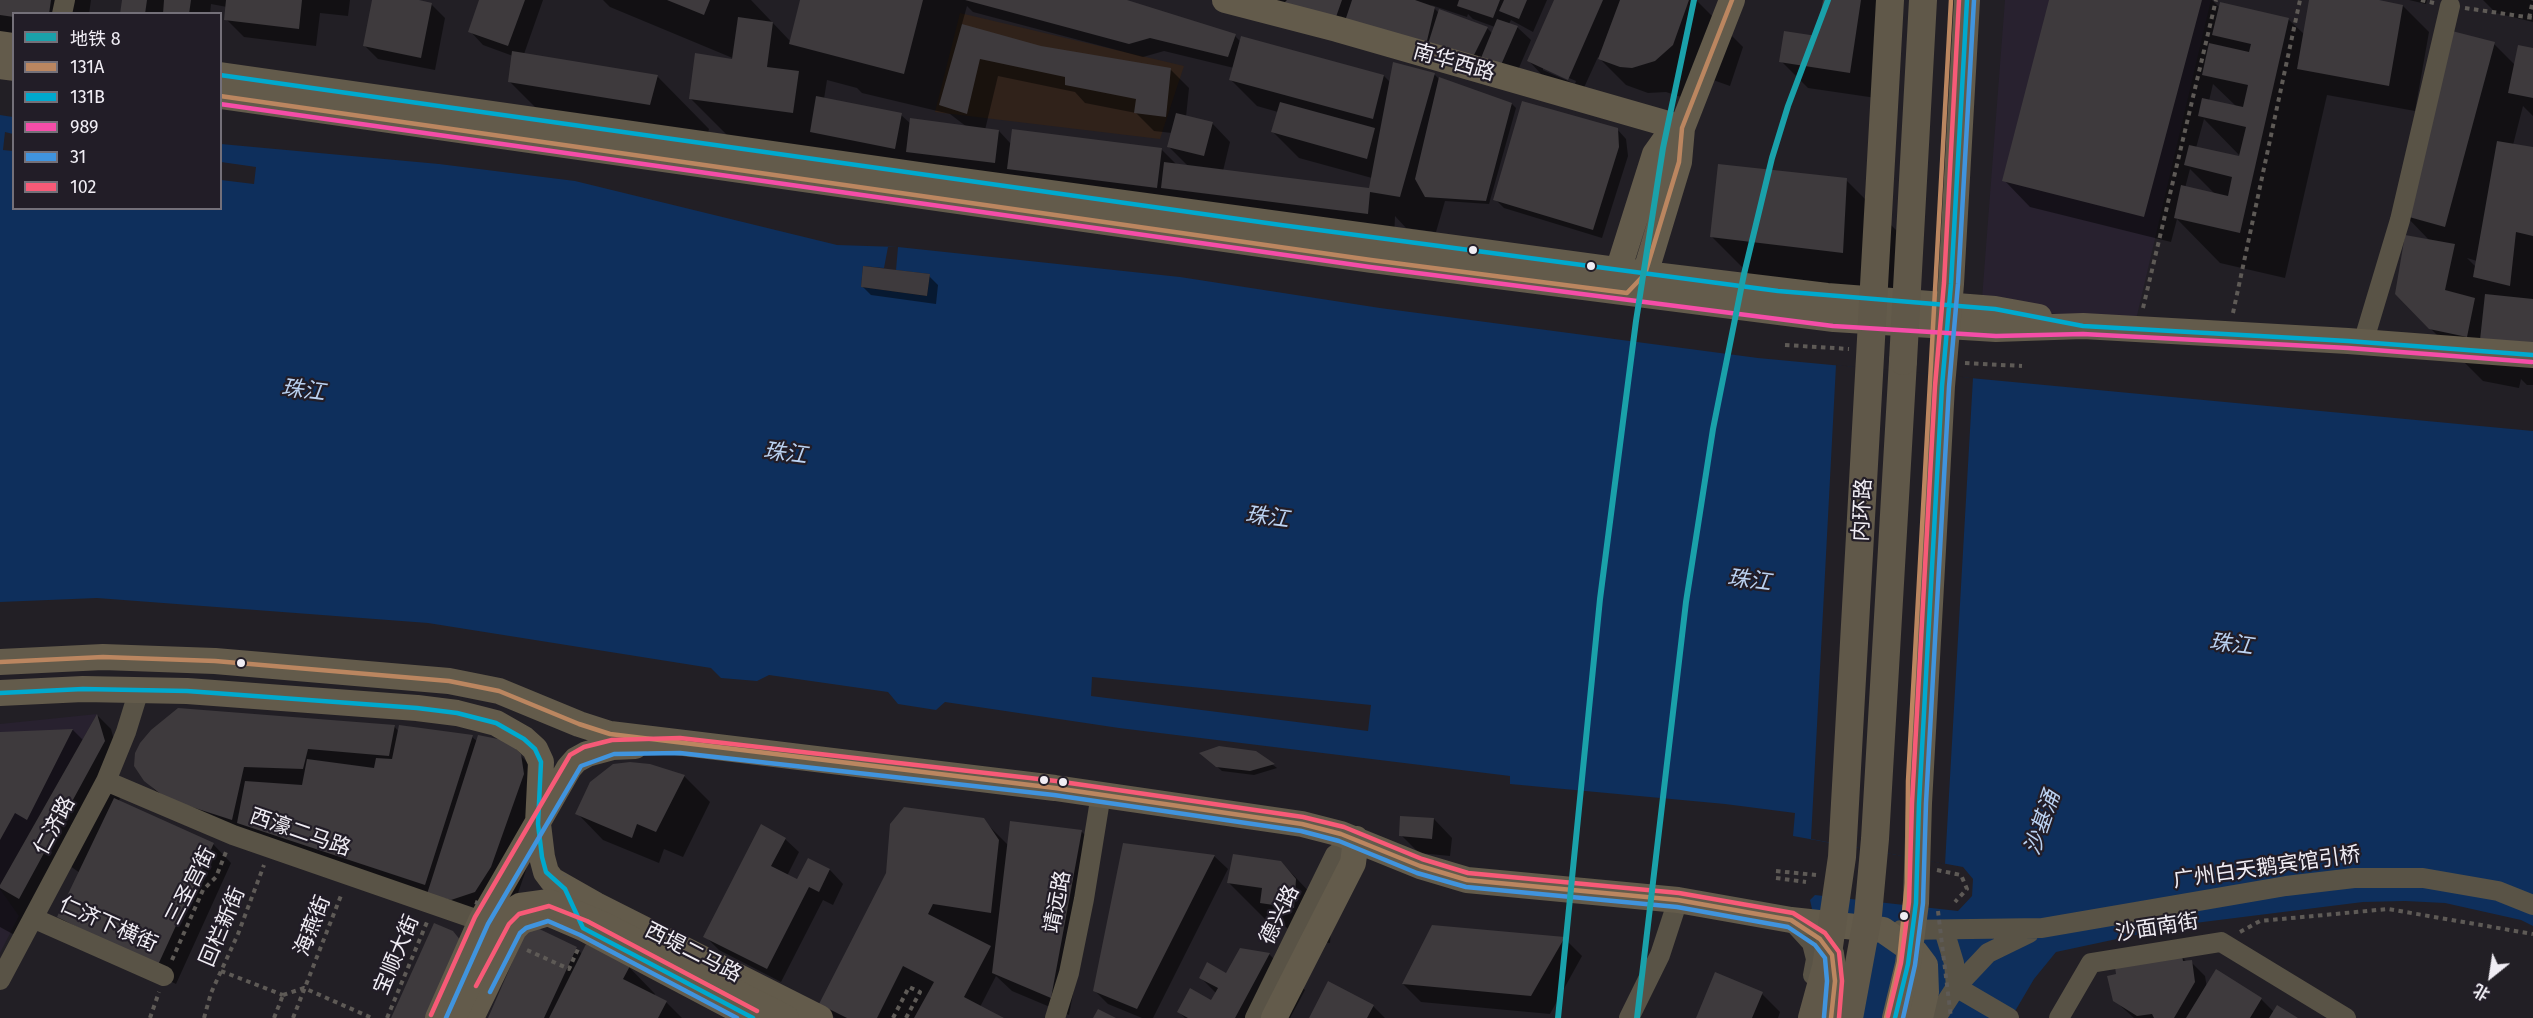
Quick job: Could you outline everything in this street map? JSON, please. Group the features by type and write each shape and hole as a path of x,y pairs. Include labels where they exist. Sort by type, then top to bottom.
{"highway":[{"name":"内环路","path":"1812,1018 1829,950 1842,857 1890,0"},
{"name":"内环路","path":"1848,1018 1863,928 1878,795 1923,0"}],"main road":[{"name":"南华西路","path":"1225,0 1337,29 1682,128"},
{"path":"1630,279 1679,162 1682,128 1732,0"},
{"path":"1886,1018 1899,962 1907,883 1908,781 1951,0"},
{"path":"1895,1018 1908,964 1916,903 1932,554 1942,386 1951,284 1966,0"},
{"path":"222,75 1630,279 1846,319 1996,329 2083,326 2533,355"},
{"path":"222,96 1359,258 1630,279"},
{"path":"0,662 103,657 204,660 448,681 499,691 610,735 1101,794 1302,824 1356,839 1420,866 1467,880 1678,900 1791,920 1863,928 1916,953 1925,965 1926,992 1920,1018"},
{"path":"0,693 83,689 199,692 407,707 457,713 496,723 524,739 535,749 541,762 538,824 542,856 546,872 575,916"},
{"path":"438,1018 482,921 569,768 576,760 586,754 613,747 680,745"},
{"path":"1274,1018 1353,863 1356,839"},
{"path":"453,1018 497,923 520,906 549,902 604,925 786,1018"},
{"path":"471,1018 514,929 522,921 548,913 575,916"},
{"name":"西堤二马路","path":"575,916 753,1018"},
{"name":"西堤二马路","path":"575,916 819,1018"},
{"path":"1791,920 1820,939 1832,955 1835,981 1831,1018"}],"street":[{"path":"2363,343 2400,220 2450,6"},
{"name":"仁济路","path":"0,980 106,782 126,732 139,690"},
{"name":"西濠二马路","path":"106,782 234,835 482,921"},
{"name":"靖远路","path":"1055,1018 1077,934 1101,794"},
{"name":"德兴路","path":"1255,1018 1335,855 1356,839"},
{"name":"广州白天鹅宾馆引桥","path":"2042,928 2286,886 2354,878 2423,878 2498,891 2533,905"},
{"path":"1629,1018 1660,955 1678,900"},
{"name":"仁济下横街","path":"33,918 164,976"},
{"path":"1791,920 1807,936 1815,949 1815,969 1802,1018"},
{"path":"1863,928 1944,930 2042,928"},
{"path":"1936,1018 1956,987 1988,953 1999,945 2042,928"},
{"path":"1944,930 1954,963 1956,987"},
{"name":"沙面南街","path":"2059,1018 2091,963 2221,942 2346,1018"},
{"path":"1956,987 2009,1018"}],"path":[{"path":"2138,329 2216,0"},
{"path":"2228,334 2300,0"},
{"path":"2450,6 2531,18 2533,0"},
{"path":"1785,345 1850,349"},
{"path":"1959,363 2022,366"},
{"name":"三圣宫街","path":"150,1018 164,976 203,890 216,877 234,835"},
{"name":"回栏新街","path":"204,1018 211,993 271,848"},
{"path":"1934,870 1961,874 1966,889 1955,903"},
{"path":"1776,871 1820,876"},
{"name":"海燕街","path":"293,1018 349,875"},
{"path":"1776,878 1806,882"},
{"name":"宝顺大街","path":"387,1018 435,905"},
{"path":"2221,942 2260,921 2388,909 2533,934"},
{"path":"525,949 569,969 575,916"},
{"path":"221,971 282,995 304,987 372,1018"},
{"path":"893,1018 909,987 920,992 906,1018"},
{"path":"274,1018 282,995"}],"shaded area":[{"path":"2005,0 2211,0 2135,324 2085,320 1982,299"},
{"path":"960,13 1184,66 1160,139 935,112"},
{"path":"97,714 0,885 0,724"},
{"path":"0,889 19,916 0,953"}],"water":[{"path":"0,115 12,117 12,210 222,210 222,144 439,164 575,181 837,245 898,247 1180,277 1380,308 1758,358 2533,431 2533,926 2521,920 2445,903 2405,901 2363,902 2187,924 2056,952 2034,979 2011,1018 1840,1018 1852,939 1812,909 1810,900 1815,895 1958,911 1972,896 1973,879 1963,867 1793,836 1795,813 1725,804 1510,784 1510,776 1119,728 945,702 936,710 898,704 888,692 769,675 757,681 721,678 711,668 428,623 97,598 0,602"}],"pier":[{"path":"5,132 12,134 12,151 3,150"},
{"path":"222,162 256,167 254,184 222,180"},
{"path":"888,247 898,247 896,270 930,274 927,296 861,287 863,266 884,268"},
{"path":"1836,365 1973,378 1945,864 1811,839"},
{"path":"1092,677 1371,705 1368,731 1091,696"}],"building":[{"path":"0,0 51,0 49,12 12,12 12,17 0,15"},
{"path":"122,0 147,0 145,12 120,12"},
{"path":"164,0 191,0 189,12 163,12"},
{"path":"226,0 302,0 299,29 224,20"},
{"path":"372,0 419,0 432,3 421,58 363,46"},
{"path":"479,0 525,0 508,46 468,32"},
{"path":"667,0 710,0 704,15"},
{"path":"800,0 923,0 904,74 789,44"},
{"path":"965,0 1127,0 1236,34 1228,57 1150,38 1129,44"},
{"path":"1287,0 1342,0 1336,17 1284,3"},
{"path":"1352,0 1415,0 1435,7 1426,45 1345,21"},
{"path":"1459,0 1500,0 1493,18 1457,6"},
{"path":"1504,0 1527,0 1519,19 1499,11"},
{"path":"1554,0 1603,0 1568,80 1527,61"},
{"path":"1620,0 1689,0 1673,45 1655,61 1632,68 1620,67 1598,59"},
{"path":"1823,0 1861,0 1850,73 1779,62 1784,31 1817,36"},
{"path":"2049,0 2202,0 2144,217 2002,181"},
{"path":"2309,0 2379,0 2403,5 2389,86 2297,69"},
{"path":"2220,2 2289,18 2240,233 2174,218 2181,185 2228,196 2232,177 2184,165 2189,145 2239,156 2246,127 2198,116 2202,98 2243,107 2248,85 2202,75 2209,43 2249,52 2251,44 2212,35"},
{"path":"1439,9 1488,27 1473,57 1428,44"},
{"path":"738,17 773,22 767,67 799,71 793,113 689,99 695,53 732,59"},
{"path":"1497,19 1518,26 1501,65 1481,58"},
{"path":"962,24 1041,46 1171,68 1166,117 1134,113 1136,99 1065,85 1065,77 980,59 967,114 939,105"},
{"path":"2452,31 2495,42 2445,227 2402,215"},
{"path":"1241,36 1384,75 1373,119 1229,80"},
{"path":"2518,45 2533,48 2533,98 2508,93"},
{"path":"512,51 658,75 650,105 508,82"},
{"path":"1393,62 1435,73 1400,197 1370,192 1368,214 1161,188 1164,162 1369,188"},
{"path":"1439,77 1512,103 1486,201 1425,197 1415,179"},
{"path":"816,96 902,113 895,149 810,132"},
{"path":"1522,101 1618,128 1619,147 1593,230 1493,200"},
{"path":"1280,102 1375,128 1367,159 1271,132"},
{"path":"1176,113 1213,122 1204,156 1167,147"},
{"path":"910,118 999,130 995,163 906,152"},
{"path":"1012,129 1162,148 1157,188 1007,169"},
{"path":"2497,141 2533,147 2533,236 2516,232 2510,286 2473,277"},
{"path":"1718,164 1847,178 1843,253 1710,237"},
{"path":"2405,235 2455,244 2445,290 2475,298 2467,337 2429,329 2395,294"},
{"path":"863,266 930,274 927,296 861,287"},
{"path":"2485,294 2533,299 2533,346 2480,340"},
{"path":"178,708 395,725 389,756 308,749 303,769 244,767 232,820 167,799 144,781 134,766 135,753 140,743 151,730"},
{"path":"97,714 105,741 19,899 0,888 0,885"},
{"path":"399,725 473,735 425,885 237,823 245,781 302,785 307,759 374,768 376,758 392,759"},
{"path":"73,729 27,820 15,813 0,840 0,732"},
{"path":"478,735 503,740 514,747 521,754 524,774 491,867 475,892 451,900 427,894"},
{"path":"1219,746 1256,751 1275,764 1250,771 1216,767 1199,753"},
{"path":"630,762 650,764 685,775 656,832 637,824 632,838 575,814 590,782 613,764"},
{"path":"114,798 214,843 157,967 57,917"},
{"path":"904,807 984,818 999,840 991,913 933,904 928,914 991,946 964,997 1004,1018 914,1018 934,982 903,966 877,1018 847,1018 819,1004 886,873 890,824"},
{"path":"1400,816 1434,818 1432,839 1399,836"},
{"path":"1010,821 1082,830 1051,998 992,973"},
{"path":"761,824 786,838 771,866 797,879 808,858 830,869 819,892 809,887 767,969 703,937"},
{"path":"1123,843 1215,855 1137,1009 1093,991"},
{"path":"1233,854 1281,861 1296,879 1294,908 1260,903 1262,888 1227,883"},
{"path":"434,923 453,931 461,941 431,1018 391,1018"},
{"path":"529,924 577,947 544,1018 488,1018"},
{"path":"1432,925 1565,937 1531,996 1402,984"},
{"path":"586,944 630,966 623,979 667,1001 658,1018 549,1018"},
{"path":"1240,948 1270,953 1235,1018 1188,1018 1177,1012 1190,988 1211,1000 1218,988 1199,978 1207,962 1226,973"},
{"path":"2182,955 2183,961 2192,960 2195,982 2174,1018 2154,1018 2152,1014 2137,1016 2113,1001 2107,976 2116,974 2115,967"},
{"path":"2216,969 2262,998 2250,1018 2186,1018"},
{"path":"1715,972 1763,992 1752,1018 1696,1018"},
{"path":"1328,981 1374,1005 1367,1018 1309,1018"},
{"path":"2277,1005 2298,1018 2269,1018"},
{"path":"1098,1009 1116,1018 1093,1018"}],"metro line":[{"name":"8","path":"1558,1018 1600,599 1636,321 1663,148 1694,0"},
{"name":"8","path":"1637,1018 1686,602 1713,429 1744,274 1772,158 1788,106 1828,0"}],"transit line":[{"name":"131A","path":"222,96 1371,260 1627,293 1645,274 1679,162 1682,128 1732,0"},
{"name":"131A","path":"1886,1018 1899,962 1907,883 1908,781 1951,0"},
{"name":"102","path":"1888,1016 1901,963 1909,902 1912,803 1935,386 1944,283 1959,0"},
{"name":"131B","path":"1895,1018 1908,964 1916,903 1919,803 1942,386 1951,284 1967,0"},
{"name":"31","path":"1903,1018 1915,965 1923,903 1926,803 1949,387 1958,284 1974,0"},
{"name":"131B","path":"222,75 1281,225 1778,291 1995,309 2083,326 2348,341 2533,355"},
{"name":"989","path":"222,104 1370,267 1833,326 1996,336 2083,334 2348,348 2532,362"},
{"name":"131A","path":"0,662 103,657 215,661 449,681 499,691 579,724 610,734 1055,788 1302,824 1341,834 1420,866 1467,880 1678,900 1791,920 1820,939 1832,955 1835,981 1831,1018"},
{"name":"131B","path":"0,693 83,689 187,691 417,708 457,713 496,723 524,739 535,749 541,762 538,824 542,857 546,872 565,889 583,928 753,1018"},
{"name":"102","path":"431,1015 475,917 570,755 584,747 612,740 680,738 1056,781 1303,817 1344,827 1422,859 1468,873 1679,893 1793,913 1825,933 1839,952 1842,981 1839,1018"},
{"name":"31","path":"446,1018 488,924 581,766 614,754 680,753 1054,795 1301,831 1339,841 1417,873 1466,887 1677,907 1788,927 1815,945 1825,958 1827,981 1824,1017"},
{"name":"102","path":"476,986 509,924 519,914 549,906 587,921 757,1011"},
{"name":"31","path":"490,992 520,933 526,928 548,921 580,935 737,1018"}],"water label":[{"name":"珠江","path":"303,391"},
{"name":"珠江","path":"785,454"},
{"name":"珠江","path":"1267,518"},
{"name":"珠江","path":"1749,581"},
{"name":"珠江","path":"2231,645"},
{"name":"沙基涌","path":"2043,823"}]}
